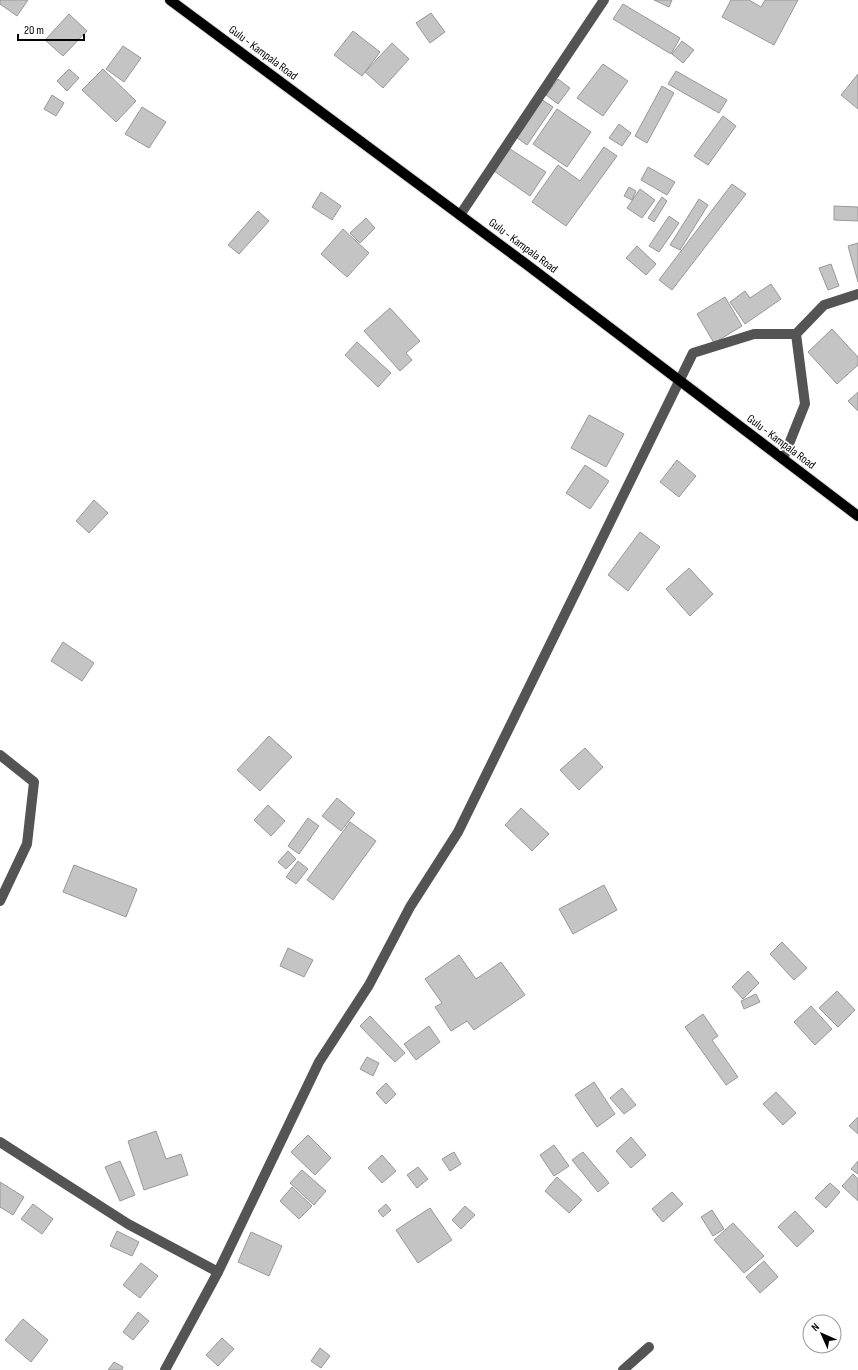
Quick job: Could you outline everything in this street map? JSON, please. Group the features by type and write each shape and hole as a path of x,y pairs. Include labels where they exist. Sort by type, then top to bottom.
{"main road":[{"name":"Gulu - Kampala Road","path":"170,0 460,215 858,516"}],"street":[{"path":"460,215 604,0"},
{"path":"165,1370 218,1272 319,1062 369,985 410,907 458,832 693,353 754,334 796,334 824,305 858,294"},
{"path":"783,460 805,404 796,334"},
{"path":"0,755 34,782 27,844 0,901"},
{"path":"0,1142 128,1224 218,1272"},
{"path":"623,1370 649,1346"}],"building":[{"path":"0,0 28,0 17,16 0,4"},
{"path":"654,0 672,0 669,7"},
{"path":"731,0 749,0 761,7 765,0 798,0 774,45 722,17"},
{"path":"623,4 680,38 671,54 613,19"},
{"path":"431,13 445,32 430,43 416,23"},
{"path":"69,14 87,31 63,56 45,40"},
{"path":"353,31 380,52 362,76 334,55"},
{"path":"682,41 694,50 683,63 672,54"},
{"path":"392,43 409,59 383,88 365,72"},
{"path":"123,46 141,58 124,82 106,69"},
{"path":"603,64 628,81 603,116 577,98"},
{"path":"69,69 79,78 67,91 57,81"},
{"path":"103,69 136,101 116,122 82,90"},
{"path":"676,71 727,100 719,113 668,84"},
{"path":"858,74 858,109 841,95"},
{"path":"558,79 570,88 558,104 546,95"},
{"path":"662,86 674,93 647,143 635,136"},
{"path":"52,95 64,103 56,116 44,109"},
{"path":"541,99 553,107 527,145 516,137"},
{"path":"142,107 166,122 149,148 125,134"},
{"path":"557,109 591,132 567,167 533,144"},
{"path":"723,116 736,126 708,165 694,156"},
{"path":"619,124 631,133 622,146 609,138"},
{"path":"604,147 617,156 566,226 532,202 558,165 580,181"},
{"path":"510,149 546,172 530,196 494,171"},
{"path":"648,167 675,182 667,195 641,180"},
{"path":"732,184 746,194 672,290 659,280"},
{"path":"629,187 636,191 632,200 624,196"},
{"path":"640,189 655,200 642,218 627,208"},
{"path":"321,192 341,206 332,220 312,207"},
{"path":"662,197 667,201 654,222 648,218"},
{"path":"699,199 708,205 680,250 670,245"},
{"path":"834,206 858,207 858,221 834,220"},
{"path":"258,211 269,221 239,254 228,245"},
{"path":"669,216 679,223 659,252 649,246"},
{"path":"366,218 375,228 360,243 350,233"},
{"path":"343,229 369,253 347,277 321,254"},
{"path":"858,243 858,282 848,246"},
{"path":"637,246 656,264 646,275 626,258"},
{"path":"831,264 839,286 828,290 819,268"},
{"path":"771,284 781,299 745,324 730,302 745,291 750,298"},
{"path":"725,297 742,326 714,343 697,314"},
{"path":"390,308 420,341 406,353 412,360 400,371 364,331"},
{"path":"832,329 858,357 858,365 837,384 808,352"},
{"path":"357,342 391,373 378,387 345,355"},
{"path":"858,392 858,411 848,401"},
{"path":"589,415 624,434 606,467 571,448"},
{"path":"677,460 696,476 679,497 660,482"},
{"path":"585,465 609,481 590,509 566,493"},
{"path":"94,500 108,513 89,533 76,521"},
{"path":"640,532 660,547 628,591 608,575"},
{"path":"689,568 713,594 690,616 666,589"},
{"path":"63,642 94,663 82,681 51,661"},
{"path":"269,736 292,757 260,791 237,770"},
{"path":"585,748 603,767 579,790 560,770"},
{"path":"337,798 355,813 341,831 322,816"},
{"path":"268,805 285,821 271,836 254,820"},
{"path":"521,808 549,834 532,851 505,825"},
{"path":"308,818 319,826 299,854 288,846"},
{"path":"350,822 376,841 333,900 307,880"},
{"path":"288,851 296,859 286,869 278,862"},
{"path":"298,861 308,869 296,884 286,877"},
{"path":"74,865 137,889 126,917 63,892"},
{"path":"604,885 617,910 573,934 559,909"},
{"path":"782,942 807,968 794,980 770,954"},
{"path":"288,948 313,960 304,977 280,966"},
{"path":"459,955 476,979 501,962 525,995 474,1030 467,1021 451,1031 435,1007 442,1003 425,979"},
{"path":"748,971 759,983 743,999 732,987"},
{"path":"837,991 855,1010 838,1027 819,1008"},
{"path":"756,994 760,1002 744,1009 741,1001"},
{"path":"811,1006 832,1029 815,1045 794,1022"},
{"path":"703,1014 718,1036 712,1040 738,1077 726,1085 685,1027"},
{"path":"370,1016 405,1053 395,1062 360,1026"},
{"path":"429,1026 440,1042 416,1060 404,1044"},
{"path":"367,1057 379,1063 373,1076 360,1069"},
{"path":"594,1082 615,1114 597,1127 575,1095"},
{"path":"386,1083 396,1094 386,1104 376,1093"},
{"path":"622,1088 636,1105 624,1114 610,1098"},
{"path":"776,1092 796,1113 783,1125 763,1104"},
{"path":"858,1117 858,1134 849,1126"},
{"path":"156,1131 166,1159 181,1154 188,1175 144,1190 128,1141"},
{"path":"308,1135 331,1158 315,1175 291,1152"},
{"path":"631,1137 646,1155 631,1168 616,1151"},
{"path":"554,1145 569,1166 554,1176 540,1155"},
{"path":"454,1152 461,1164 450,1171 442,1159"},
{"path":"583,1152 609,1183 598,1192 572,1160"},
{"path":"382,1155 396,1171 382,1183 368,1168"},
{"path":"120,1161 135,1195 120,1201 105,1167"},
{"path":"858,1161 858,1174 851,1169"},
{"path":"418,1167 428,1179 417,1188 407,1175"},
{"path":"302,1170 326,1191 314,1205 290,1183"},
{"path":"853,1174 858,1179 858,1201 842,1186"},
{"path":"557,1177 582,1200 569,1213 545,1191"},
{"path":"0,1182 24,1197 13,1215 0,1207"},
{"path":"830,1183 840,1192 826,1208 815,1198"},
{"path":"292,1187 312,1206 299,1219 280,1201"},
{"path":"672,1192 683,1204 663,1222 652,1209"},
{"path":"33,1204 53,1219 42,1234 21,1219"},
{"path":"386,1204 391,1210 383,1217 378,1211"},
{"path":"465,1206 475,1215 461,1229 452,1220"},
{"path":"430,1208 452,1240 418,1263 396,1230"},
{"path":"712,1210 724,1229 713,1236 701,1217"},
{"path":"795,1211 814,1231 797,1247 778,1227"},
{"path":"733,1223 764,1256 744,1273 714,1240"},
{"path":"117,1231 139,1242 132,1256 110,1246"},
{"path":"251,1232 282,1246 269,1276 238,1262"},
{"path":"764,1261 778,1277 760,1293 746,1277"},
{"path":"141,1263 158,1276 140,1298 123,1285"},
{"path":"138,1312 149,1321 133,1340 123,1332"},
{"path":"23,1319 48,1340 31,1362 5,1340"},
{"path":"222,1338 234,1349 218,1366 206,1355"},
{"path":"320,1348 330,1356 321,1368 311,1361"},
{"path":"114,1362 123,1367 122,1370 108,1370"}]}
